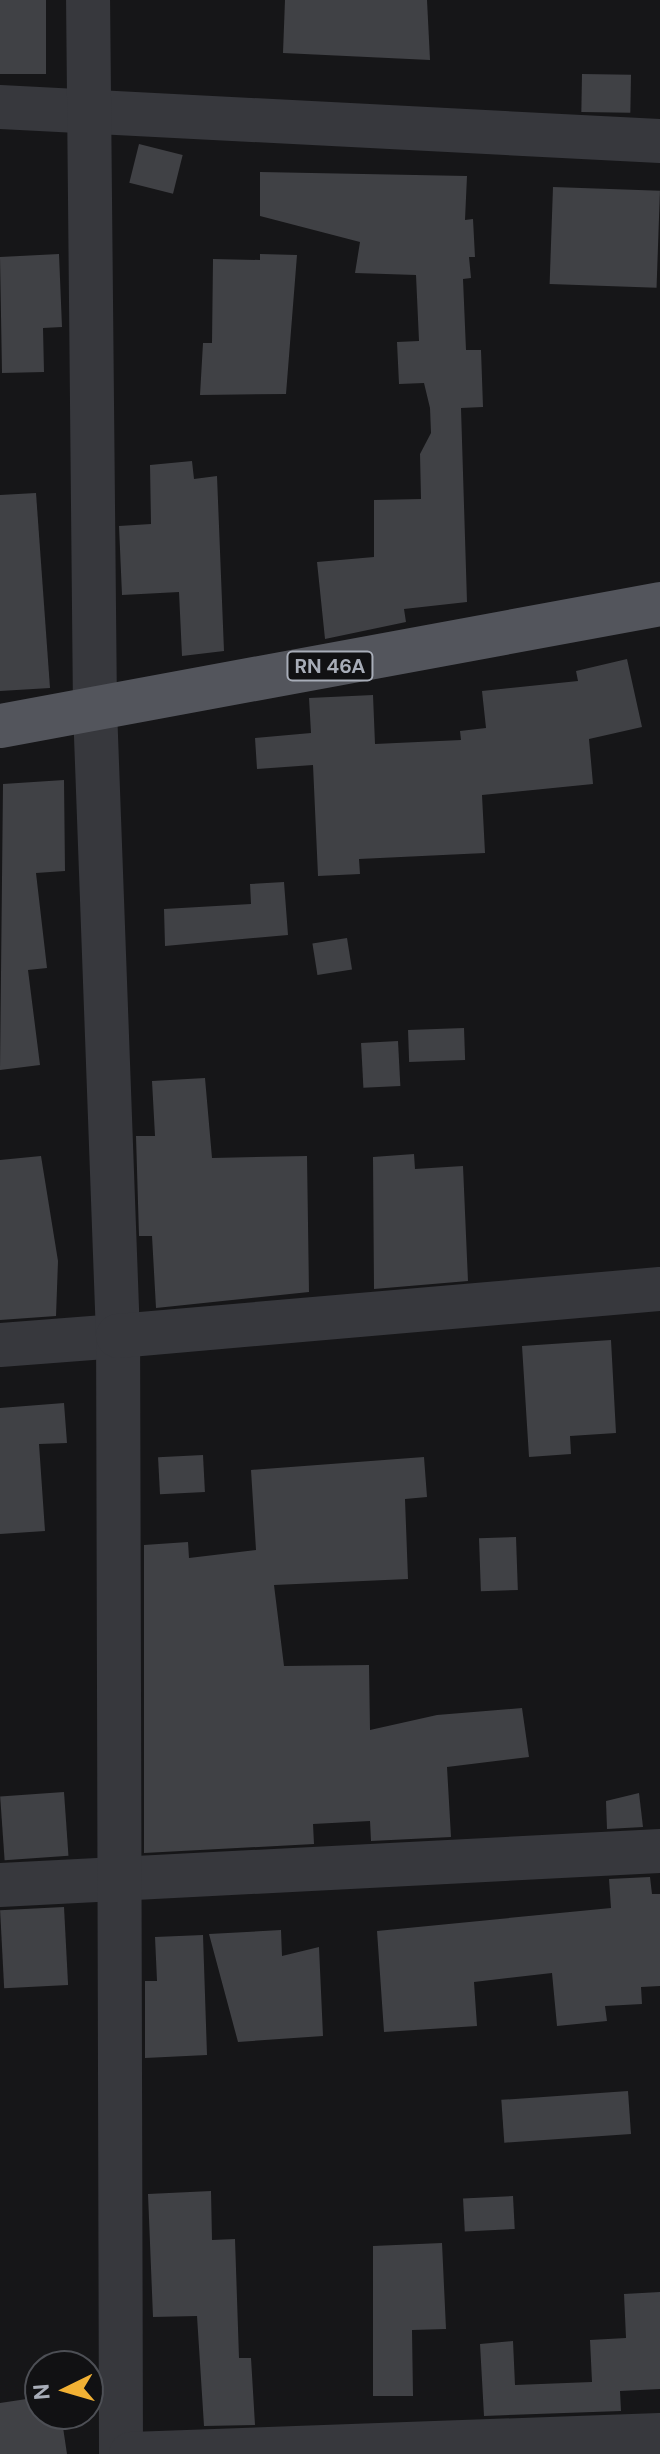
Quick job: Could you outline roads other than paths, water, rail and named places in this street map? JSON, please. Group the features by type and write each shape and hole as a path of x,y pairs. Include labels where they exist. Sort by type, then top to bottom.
{"main road":[{"name":"RN 46A","path":"0,726 660,604"}],"street":[{"path":"88,0 95,710 118,1336 121,2454"},
{"path":"0,107 90,115 660,141"},
{"path":"0,1345 660,1289"},
{"path":"0,1885 660,1851"},
{"path":"131,2454 660,2435"}]}
